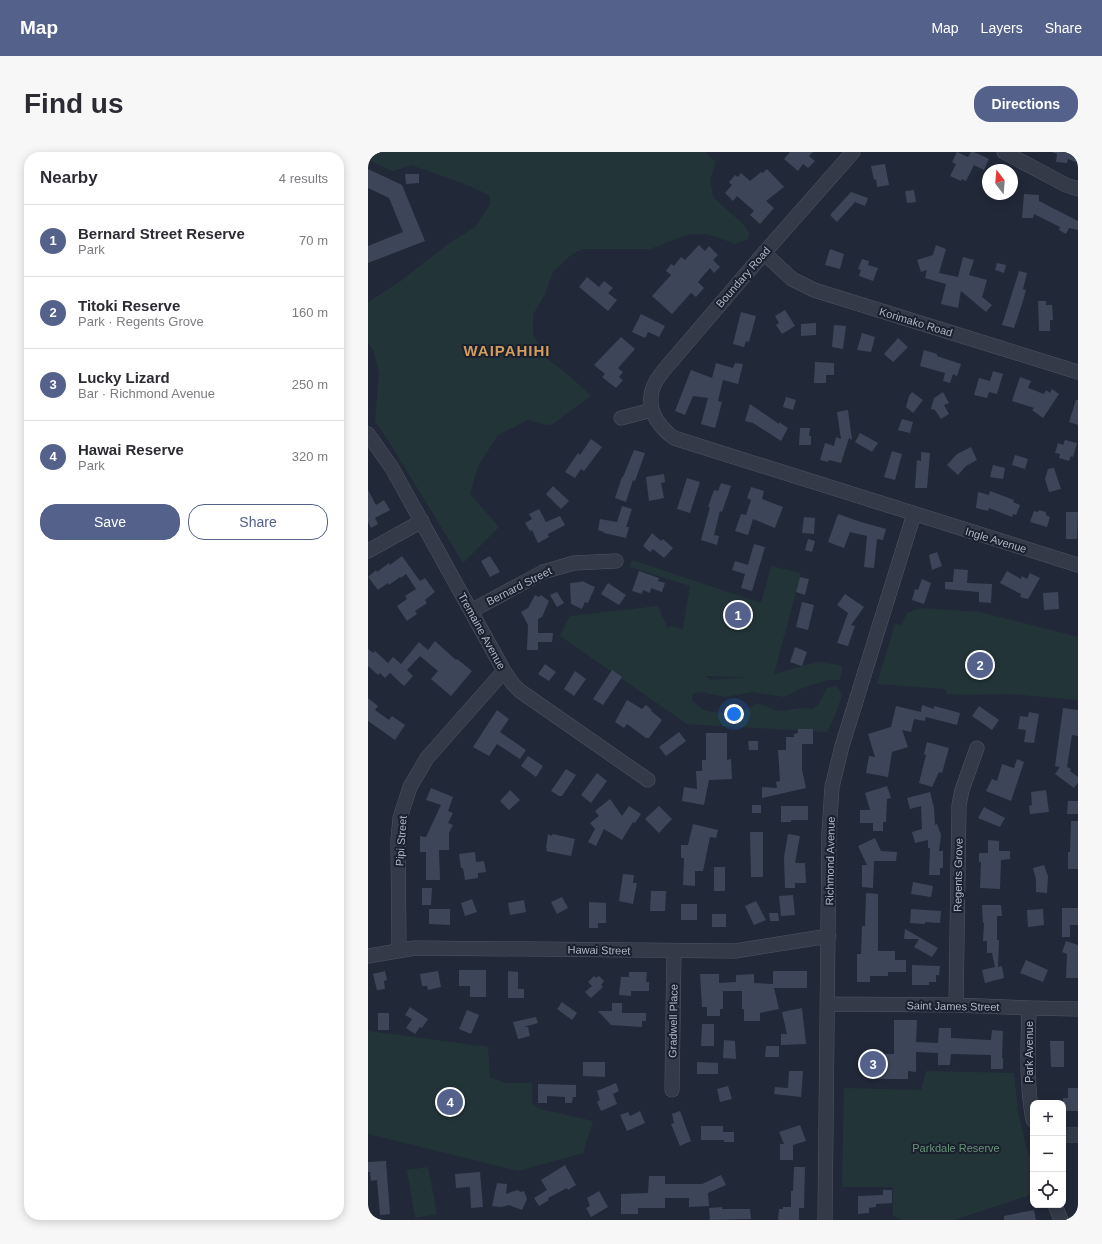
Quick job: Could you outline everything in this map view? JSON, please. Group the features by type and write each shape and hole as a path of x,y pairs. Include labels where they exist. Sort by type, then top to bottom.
{"street":[{"name":"Boundary Road","path":"853,152 764,252 664,370 654,384 652,390 652,410 660,426 674,438 914,514"},
{"path":"1004,152 1066,185 1078,189"},
{"name":"Korimako Road","path":"764,252 792,279 814,290 1078,372"},
{"path":"621,418 652,410"},
{"name":"Tremaine Avenue","path":"368,434 392,468 504,671 513,684 520,691 648,780"},
{"name":"Ingle Avenue","path":"914,514 1078,565"},
{"name":"Richmond Avenue","path":"825,1220 829,833 832,787 842,746 914,514"},
{"path":"368,551 422,521"},
{"name":"Bernard Street","path":"471,611 543,572 574,563 616,561"},
{"name":"Pipi Street","path":"399,950 398,840 400,818 410,787 427,758 504,671"},
{"name":"Regents Grove","path":"956,1004 959,805 962,790 977,748"},
{"name":"Hawai Street","path":"368,956 415,948 735,951 829,936"},
{"name":"Gradwell Place","path":"672,1090 674,951"},
{"name":"Saint James Street","path":"828,1004 956,1004 1078,1009"},
{"name":"Park Avenue","path":"1028,1008 1028,1074 1030,1106"},
{"path":"1066,1136 1078,1135"},
{"path":"1056,1208 1061,1220"}],"green space":[{"path":"368,152 705,152 716,162 710,179 713,197 744,225 749,233 748,239 735,244 714,236 689,234 650,249 582,249 571,255 553,272 545,294 533,315 533,335 546,358 565,372 591,396 550,426 528,420 498,435 478,466 470,494 499,527 463,563 375,421 379,374 374,352 368,342 368,302 398,283 448,244 475,227 490,205 490,196 461,183 411,165 394,171 390,170 368,160"},
{"path":"632,560 761,603 771,566 801,573 774,674 817,662 839,665 842,667 840,680 828,680 802,688 784,697 753,692 725,697 702,692 693,693 692,701 704,710 726,713 740,712 758,703 781,711 801,708 812,709 818,705 827,688 837,686 842,695 836,713 827,732 687,724 560,636 570,616 658,606 668,629 669,626 683,629 690,586 630,567","holes":["705,676 748,677 711,680"]},
{"path":"920,608 980,612 1078,637 1078,700 1010,694 947,694 945,689 877,684 895,624 901,625 907,613"},
{"path":"368,1031 488,1047 490,1077 504,1083 532,1083 532,1104 540,1109 593,1121 583,1153 518,1171 368,1134"},
{"name":"Parkdale Reserve","path":"926,1071 1014,1073 1018,1112 1030,1157 1030,1195 954,1220 902,1220 893,1216 893,1187 842,1187 844,1088 921,1090"},
{"path":"428,1167 437,1214 415,1218 407,1170"}],"building":[{"path":"790,152 813,152 809,156 815,161 808,168 803,164 798,171 784,159"},
{"path":"957,152 968,157 971,152 974,152 989,159 987,164 982,164 982,169 974,165 966,181 962,179 961,181 950,176 956,164 952,162"},
{"path":"1052,152 1078,152 1078,163 1068,159 1067,163 1056,162 1057,154"},
{"path":"885,164 889,185 877,187 876,179 874,180 871,166"},
{"path":"368,169 402,185 425,241 368,263 368,246 403,232 389,198 368,188"},
{"path":"767,169 784,187 766,201 774,208 760,224 750,215 754,211 737,196 733,201 725,193 732,185 729,182 735,175 738,177 741,173 750,181"},
{"path":"405,174 419,174 419,183 406,184"},
{"path":"914,190 916,202 907,203 905,191"},
{"path":"851,192 868,198 865,206 855,202 837,222 830,215"},
{"path":"1024,194 1039,195 1039,201 1078,221 1078,230 1069,228 1066,234 1059,230 1060,227 1034,214 1033,218 1022,218"},
{"path":"699,245 705,251 709,246 718,255 713,260 720,267 714,273 710,268 698,282 704,288 696,297 691,293 672,314 652,296 671,275 666,271 671,264 674,266 681,257 685,260"},
{"path":"936,245 946,249 939,273 958,277 963,257 974,260 969,275 987,280 982,297 992,305 986,312 961,291 958,308 941,304 946,284 925,278 927,270 921,272 917,260 933,255"},
{"path":"830,249 844,254 840,269 825,265"},
{"path":"862,259 869,261 868,265 878,268 873,281 859,276 861,270 858,269"},
{"path":"997,263 1006,265 1004,273 995,270"},
{"path":"1019,271 1027,273 1023,289 1026,290 1014,328 1002,325"},
{"path":"587,277 599,287 604,281 613,288 608,293 617,300 608,311 579,287"},
{"path":"1038,301 1046,301 1046,305 1052,305 1053,320 1050,320 1050,331 1039,331"},
{"path":"785,310 795,326 782,334 776,325 779,323 775,316"},
{"path":"741,312 756,316 749,342 746,341 744,347 733,344"},
{"path":"641,314 665,326 659,337 648,332 645,338 632,332"},
{"path":"816,323 816,335 801,336 801,324"},
{"path":"834,325 846,326 843,349 832,347"},
{"path":"862,333 875,337 871,352 857,350"},
{"path":"621,337 635,349 618,368 623,372 619,377 623,380 616,388 602,377 605,374 594,365"},
{"path":"898,338 908,347 893,362 884,354"},
{"path":"924,350 961,364 957,376 953,374 950,383 943,381 945,373 920,366"},
{"path":"815,362 834,363 834,375 826,375 826,383 814,383"},
{"path":"716,363 733,368 735,363 743,364 738,384 723,380 718,401 722,402 715,428 701,424 708,398 693,396 685,415 675,411 691,370 712,378"},
{"path":"993,371 1003,374 997,394 989,392 987,398 974,395 979,378 990,381"},
{"path":"1020,377 1031,381 1028,388 1044,394 1046,390 1050,393 1052,389 1059,394 1043,418 1032,410 1034,408 1012,401"},
{"path":"912,392 923,400 913,413 906,407 909,396"},
{"path":"943,392 949,403 944,405 949,414 941,419 935,410 931,409 934,398"},
{"path":"786,397 796,400 793,410 783,407"},
{"path":"1076,400 1078,400 1078,425 1069,422"},
{"path":"750,404 779,424 779,422 788,428 781,441 753,423 745,421"},
{"path":"848,410 852,440 849,438 841,463 829,460 828,462 820,460 825,443 834,446 836,437 841,439 837,412"},
{"path":"902,419 913,422 910,433 898,430"},
{"path":"800,428 810,428 809,436 811,436 811,445 799,445"},
{"path":"860,433 878,443 872,452 855,442"},
{"path":"591,439 602,447 584,471 581,469 575,478 565,472 578,453 580,455"},
{"path":"1065,440 1077,443 1073,457 1071,456 1069,461 1059,458 1060,454 1055,453 1058,443 1063,445"},
{"path":"971,447 977,460 966,466 958,475 947,465 957,454"},
{"path":"634,450 645,453 635,481 633,480 626,502 615,498 622,477"},
{"path":"892,451 902,454 895,480 884,477"},
{"path":"921,452 930,453 927,488 915,488 917,460 921,461"},
{"path":"1015,455 1028,459 1025,469 1012,465"},
{"path":"993,465 1005,468 1003,479 990,477"},
{"path":"1054,468 1061,489 1049,492 1045,479 1048,469"},
{"path":"664,474 665,482 661,483 664,498 649,501 646,477"},
{"path":"687,478 700,482 690,513 677,509"},
{"path":"721,483 731,486 722,512 720,511 714,535 719,536 717,545 701,540 710,507 708,507 714,490 718,491"},
{"path":"553,486 569,501 561,509 546,494"},
{"path":"751,487 764,491 762,499 783,507 775,528 753,519 748,535 735,531 741,514 746,515 751,500 747,498"},
{"path":"368,490 376,505 384,500 390,510 375,518 378,524 371,528 368,522"},
{"path":"990,491 1014,500 1013,502 1020,505 1016,515 1013,514 1012,517 989,508 988,511 976,508 978,492 989,495"},
{"path":"622,506 632,509 626,527 629,527 626,538 604,533 598,530 600,519 617,522"},
{"path":"539,509 546,522 560,516 565,525 548,534 549,537 538,543 532,530 530,531 525,523 532,519 529,514"},
{"path":"1039,510 1046,512 1046,515 1050,517 1047,527 1030,522 1034,511 1038,512"},
{"path":"1066,512 1078,512 1077,539 1066,539"},
{"path":"838,514 886,529 883,540 877,539 874,568 864,567 867,536 850,532 844,548 828,542"},
{"path":"804,517 815,518 814,534 802,533"},
{"path":"652,533 661,541 663,539 673,548 664,558 653,549 650,552 643,546"},
{"path":"808,539 815,541 812,552 805,550"},
{"path":"754,544 765,547 752,591 741,588 745,574 732,570 735,561 748,565"},
{"path":"937,552 942,566 932,570 929,555"},
{"path":"402,556 420,581 425,578 435,592 425,600 427,603 415,611 417,614 407,621 397,606 407,599 405,596 416,589 406,574 378,590 368,577 376,570 377,572"},
{"path":"490,556 500,572 490,577 481,561"},
{"path":"954,569 968,570 967,583 992,584 991,603 979,602 979,592 945,589 945,582 953,582"},
{"path":"639,571 659,578 658,581 665,583 662,592 651,588 650,593 643,590 642,594 632,591"},
{"path":"1007,571 1021,579 1022,576 1027,579 1030,573 1040,578 1028,599 1020,597 1021,594 1000,583"},
{"path":"800,577 809,579 805,595 796,592"},
{"path":"922,579 931,583 924,604 912,600 915,589 918,590"},
{"path":"582,581 595,587 588,603 585,602 582,609 571,604 570,583"},
{"path":"608,583 626,595 619,605 601,594"},
{"path":"557,592 564,603 557,607 550,595"},
{"path":"1058,592 1059,609 1044,610 1043,593"},
{"path":"845,594 864,607 851,625 855,626 848,646 837,643 848,613 837,605"},
{"path":"535,595 539,597 541,595 549,601 542,617 538,619 538,633 553,633 552,642 538,642 538,650 527,650 528,625 521,612 528,608"},
{"path":"802,602 814,605 808,630 796,627"},
{"path":"435,641 456,660 457,659 472,671 451,696 431,679 438,671 420,656 407,670 413,676 404,686 390,673 385,678 380,673 378,675 368,666 368,649 373,653 375,651 388,663 393,657 401,664 419,642 428,650"},
{"path":"795,647 807,652 802,666 790,662"},
{"path":"545,664 556,672 549,681 538,674"},
{"path":"612,670 622,677 603,705 593,699"},
{"path":"575,671 586,679 574,696 564,689"},
{"path":"368,698 378,706 375,710 389,720 392,716 405,725 395,740 368,721"},
{"path":"627,700 642,709 646,705 662,720 649,738 646,738 627,724 624,728 615,722"},
{"path":"922,705 934,709 934,706 960,713 957,725 926,717 925,721 914,719 911,732 902,730 908,747 892,752 888,777 866,773 869,756 875,757 868,734 891,727 896,706 921,712"},
{"path":"979,706 999,720 992,730 972,716"},
{"path":"1063,708 1078,710 1078,736 1072,735 1067,767 1071,769 1070,771 1078,777 1078,783 1074,788 1055,774 1060,767 1055,766"},
{"path":"497,710 509,719 500,732 526,750 520,759 497,744 489,756 473,747"},
{"path":"1029,712 1039,714 1034,743 1024,742 1026,730 1018,729 1020,716 1028,717"},
{"path":"798,729 813,729 813,744 802,744 802,770 806,788 762,798 762,787 777,788 776,782 780,781 778,750 786,750 786,737 794,737 794,734 798,733"},
{"path":"679,732 686,741 666,756 659,747"},
{"path":"706,733 727,733 727,760 731,759 732,779 709,780 704,805 682,801 684,787 697,789 696,771 702,771 702,760 706,760"},
{"path":"748,741 758,741 758,750 749,750"},
{"path":"927,742 949,748 942,773 939,772 932,787 919,783 926,755 924,754"},
{"path":"528,756 543,766 536,777 521,766"},
{"path":"1017,759 1024,762 1011,801 986,791 992,779 997,781 1002,764 1014,768"},
{"path":"566,769 576,775 562,796 559,796 551,791"},
{"path":"597,773 607,781 591,803 581,795"},
{"path":"887,786 891,798 887,799 886,822 883,822 883,831 873,831 873,823 860,823 860,810 870,810 865,793"},
{"path":"431,788 453,797 448,811 453,813 448,823 453,825 449,833 449,850 439,850 440,880 426,880 426,852 420,852 420,836 426,837 441,805 426,800"},
{"path":"510,790 520,800 509,810 500,801"},
{"path":"1046,790 1049,812 1030,814 1029,806 1032,805 1031,792"},
{"path":"930,792 934,808 935,825 937,824 941,835 939,851 943,851 943,868 940,868 940,875 929,875 930,848 928,848 928,840 915,843 912,832 922,829 921,806 910,809 907,798"},
{"path":"610,799 622,816 629,806 641,814 635,823 633,822 622,840 604,829 596,846 588,842 595,829 590,823 599,816 595,811"},
{"path":"1068,801 1078,801 1078,814 1067,814"},
{"path":"752,805 761,805 761,813 752,813"},
{"path":"659,806 672,819 659,833 645,819"},
{"path":"781,806 808,806 808,820 791,820 791,822 781,822"},
{"path":"984,807 1005,818 1000,827 978,818"},
{"path":"1071,821 1078,821 1078,869 1068,869"},
{"path":"693,824 718,830 716,838 710,837 703,871 695,871 695,886 683,885 684,858 681,858 681,845 688,845"},
{"path":"750,832 763,832 763,877 751,877"},
{"path":"548,834 551,836 553,834 575,839 571,856 546,851"},
{"path":"788,834 800,836 795,863 805,863 806,883 795,883 795,888 785,888 784,857"},
{"path":"875,838 881,851 897,852 896,861 874,861 873,888 862,887 862,865 867,865 858,846"},
{"path":"988,840 999,841 999,851 1010,851 1010,859 1001,860 1000,889 980,888 981,862 979,862 979,853 988,853"},
{"path":"475,852 476,862 484,861 486,872 478,873 478,878 465,880 459,854"},
{"path":"1044,865 1048,876 1047,893 1036,892 1036,879 1033,868"},
{"path":"714,867 725,867 725,891 714,891"},
{"path":"623,874 634,875 633,883 637,883 633,904 619,901"},
{"path":"913,882 933,886 931,897 911,894"},
{"path":"422,888 432,888 431,905 422,905"},
{"path":"651,891 666,891 665,911 650,911"},
{"path":"866,893 878,894 878,951 895,951 895,960 906,960 906,972 888,972 888,976 870,976 870,982 857,982 857,954 861,954 862,926 865,926"},
{"path":"793,895 795,915 781,916 779,896"},
{"path":"562,897 568,908 557,914 551,902"},
{"path":"472,899 477,912 465,916 461,903"},
{"path":"524,900 526,912 510,915 508,903"},
{"path":"756,901 766,920 754,925 745,906"},
{"path":"589,902 606,903 606,923 598,923 598,928 589,928"},
{"path":"681,904 697,904 697,920 681,920"},
{"path":"982,905 1001,905 1002,916 997,916 997,940 999,940 998,967 1002,966 1004,978 985,983 982,970 995,967 992,953 987,953 987,941 983,941 984,923"},
{"path":"1062,908 1078,908 1078,925 1070,925 1070,937 1062,937"},
{"path":"429,909 450,909 450,925 429,924"},
{"path":"911,909 941,911 940,923 910,923"},
{"path":"1043,909 1044,925 1028,927 1027,910"},
{"path":"769,913 778,913 779,921 770,921"},
{"path":"712,914 726,914 726,927 712,927"},
{"path":"905,929 938,948 932,957 914,947 919,939 904,939"},
{"path":"1066,941 1078,945 1078,978 1066,978 1067,954 1062,952"},
{"path":"1026,960 1048,970 1043,982 1020,973"},
{"path":"912,965 940,966 939,975 936,975 936,982 929,982 929,985 912,985"},
{"path":"459,970 486,970 486,997 470,997 470,986 459,986"},
{"path":"385,971 387,980 384,981 385,989 377,990 373,974"},
{"path":"438,971 441,987 428,990 427,986 422,986 420,974"},
{"path":"508,971 518,972 518,989 524,989 524,998 508,998"},
{"path":"773,971 807,971 807,988 774,988 779,1009 760,1013 760,1021 744,1021 742,991 723,991 723,1009 720,1009 720,1016 707,1016 707,1007 702,1007 700,974 719,974 719,983 736,982 736,975 754,974 754,983 773,984"},
{"path":"629,972 647,972 646,982 649,982 649,991 631,991 631,996 619,995 621,977 629,977"},
{"path":"594,976 596,978 599,976 604,981 601,985 603,987 591,998 585,992 592,986 588,982"},
{"path":"562,1002 577,1013 572,1020 557,1009"},
{"path":"612,1003 622,1003 622,1013 646,1013 646,1021 642,1021 642,1027 611,1025 598,1011 612,1011"},
{"path":"410,1007 428,1019 422,1028 420,1027 415,1034 406,1028 412,1019 405,1015"},
{"path":"802,1008 806,1044 781,1045 781,1034 787,1034 782,1012"},
{"path":"467,1010 479,1015 471,1034 459,1029"},
{"path":"378,1013 389,1013 389,1030 378,1030"},
{"path":"536,1017 538,1023 524,1027 528,1027 530,1036 518,1039 513,1022"},
{"path":"894,1020 917,1020 916,1042 938,1043 939,1028 951,1028 951,1038 991,1040 992,1030 1003,1031 1003,1069 991,1069 991,1055 951,1054 950,1065 938,1065 938,1053 916,1052 916,1072 908,1071 908,1079 870,1079 870,1054 894,1054"},
{"path":"702,1024 714,1024 714,1046 701,1046"},
{"path":"724,1040 735,1041 736,1059 723,1058"},
{"path":"1050,1041 1064,1041 1064,1067 1051,1067"},
{"path":"766,1046 779,1046 779,1057 765,1057"},
{"path":"583,1062 605,1062 605,1077 583,1076"},
{"path":"697,1062 718,1063 718,1074 697,1074"},
{"path":"789,1071 803,1071 801,1097 774,1094 775,1087 788,1088"},
{"path":"616,1083 619,1091 613,1094 617,1104 601,1111 597,1102 600,1100 597,1091"},
{"path":"538,1084 576,1085 576,1097 573,1097 572,1103 565,1103 565,1097 547,1096 547,1103 538,1103"},
{"path":"728,1086 732,1099 720,1102 717,1089"},
{"path":"1068,1088 1078,1088 1078,1111 1066,1111 1066,1100 1063,1100 1063,1098 1068,1098"},
{"path":"640,1111 645,1123 627,1131 620,1115 628,1112 630,1116"},
{"path":"680,1111 691,1141 680,1146 671,1124 674,1123 672,1114"},
{"path":"800,1125 806,1141 793,1145 793,1160 780,1160 780,1144 784,1144 779,1132"},
{"path":"701,1126 723,1126 723,1132 734,1132 734,1142 724,1142 724,1140 701,1140"},
{"path":"386,1161 390,1214 380,1215 377,1180 371,1181 370,1172 368,1172 368,1162"},
{"path":"565,1165 576,1185 548,1198 549,1200 539,1206 534,1198 547,1190 541,1180"},
{"path":"794,1167 805,1167 804,1208 799,1208 799,1220 778,1220 779,1209 783,1209 783,1207 791,1207"},
{"path":"480,1172 483,1207 471,1208 470,1187 456,1188 455,1174"},
{"path":"721,1175 726,1185 708,1193 709,1206 689,1207 689,1198 665,1198 665,1208 638,1208 638,1214 621,1214 621,1194 648,1193 649,1176 665,1176 665,1184 702,1184"},
{"path":"497,1183 507,1184 506,1194 517,1190 521,1192 524,1191 527,1199 522,1210 509,1205 501,1207 492,1206"},
{"path":"883,1190 892,1190 892,1203 876,1204 876,1207 869,1208 869,1213 858,1214 858,1196 883,1195"},
{"path":"599,1191 608,1207 591,1217 586,1208 590,1206 587,1198"},
{"path":"722,1207 722,1209 750,1209 751,1219 710,1220 709,1208"},
{"path":"1034,1210 1036,1220 1004,1220 1004,1216"}],"place":[{"name":"Bernard Street Reserve","path":"738,615"},
{"name":"Titoki Reserve","path":"980,665"},
{"name":"Lucky Lizard","path":"873,1064"},
{"name":"Hawai Reserve","path":"450,1102"}],"district":[{"name":"WAIPAHIHI","path":"507,350"}]}
